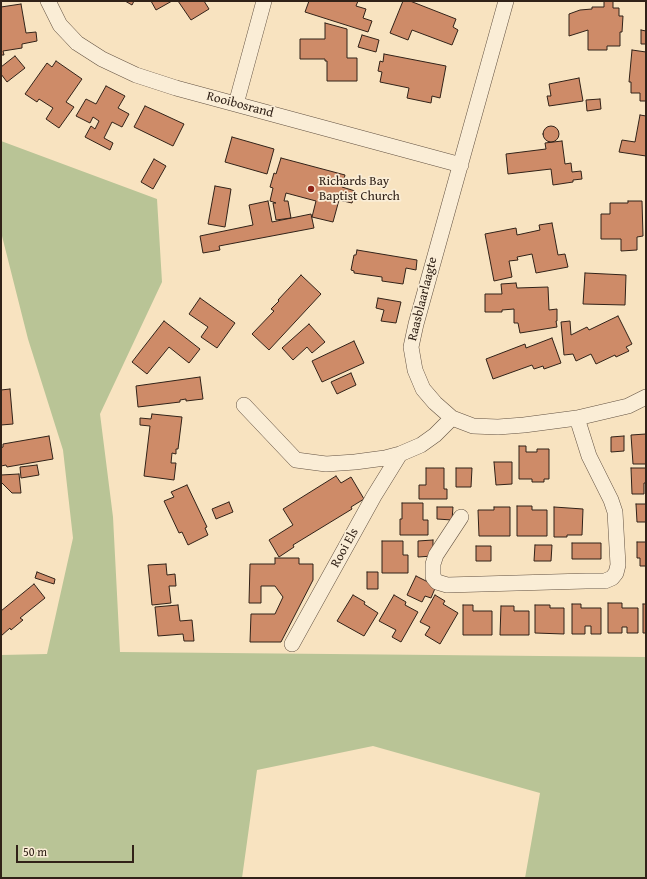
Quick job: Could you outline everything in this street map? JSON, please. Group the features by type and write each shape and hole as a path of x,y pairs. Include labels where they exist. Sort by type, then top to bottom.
{"street":[{"name":"Rooibosrand","path":"48,1 60,26 77,43 102,59 136,75 176,88 460,165"},
{"path":"236,104 264,1"},
{"name":"Raasblaarlaagte","path":"506,1 416,324 411,347 415,370 423,389 435,403 452,418 474,426 524,426 577,418 628,406 646,397"},
{"path":"244,405 296,460 326,464 385,458 400,454 421,445 435,435 452,418"},
{"path":"462,517 436,556 433,564 433,577 437,582 447,585 605,581 612,578 618,565 615,512 611,500 589,456 577,418"},
{"name":"Rooi Els","path":"292,644 374,496 400,454"}],"green space":[{"path":"1,141 157,199 162,282 100,414 113,517 120,652 646,657 646,878 525,878 540,793 373,746 257,770 242,878 1,878 1,655 47,654 73,538 63,450 28,339 1,232"}],"building":[{"path":"125,1 134,1 132,5"},
{"path":"151,1 172,1 156,10"},
{"path":"178,1 204,1 209,9 191,20"},
{"path":"309,1 358,1 356,6 366,9 363,18 372,21 368,32 305,12"},
{"path":"403,1 410,1 456,19 453,27 458,30 452,45 412,30 408,40 390,33"},
{"path":"604,1 613,1 613,8 619,8 619,16 623,16 622,32 620,32 620,46 607,46 607,50 588,50 588,30 569,36 569,14 580,10 592,9 592,7 604,7"},
{"path":"21,4 26,33 36,32 37,41 22,44 22,48 3,51 4,55 1,55 1,7"},
{"path":"325,23 347,29 347,58 357,58 357,81 327,81 327,61 325,61 325,59 300,59 300,39 325,39"},
{"path":"641,30 646,31 646,44 641,44"},
{"path":"362,35 379,40 376,52 358,47"},
{"path":"632,50 646,52 646,101 640,101 640,93 631,93 631,82 629,82"},
{"path":"384,54 446,66 440,98 432,96 431,103 407,98 409,88 380,82 382,72 378,71 380,61 383,62"},
{"path":"15,56 25,68 7,82 1,74 1,67"},
{"path":"56,61 82,79 66,102 74,107 59,128 46,119 53,108 39,99 37,102 25,94 47,63 52,67"},
{"path":"579,78 583,101 549,106 547,96 551,96 549,84"},
{"path":"106,86 125,96 118,108 129,114 122,127 112,122 104,138 113,143 110,150 85,137 91,126 95,129 99,121 93,117 90,123 76,116 86,99 96,104"},
{"path":"600,99 601,109 587,111 586,100"},
{"path":"145,106 184,124 173,146 134,127"},
{"path":"640,115 646,116 646,156 619,152 622,140 635,142"},
{"path":"551,126 558,131 559,134 554,141 551,142 544,137 543,134 548,127"},
{"path":"232,137 274,149 267,174 225,162"},
{"path":"562,141 565,164 571,163 572,172 581,171 582,179 553,185 551,169 508,174 506,154 546,149 545,143"},
{"name":"Richards Bay Baptist Church","path":"281,158 345,175 342,187 355,191 352,203 339,200 333,222 312,217 316,201 286,193 284,201 288,201 291,218 276,220 273,203 276,203 270,201 273,188 270,187 274,173 276,174"},
{"path":"154,159 166,166 153,189 141,182"},
{"path":"215,186 231,189 225,227 208,224"},
{"path":"268,201 272,222 311,214 314,228 219,246 220,250 203,253 200,236 253,225 249,205"},
{"path":"628,201 642,201 643,236 637,237 637,250 621,251 621,239 601,239 601,214 610,214 610,203 628,203"},
{"path":"552,223 558,255 565,254 568,267 536,273 532,254 517,257 518,260 509,261 512,277 494,281 485,234 516,228 517,235 540,230 539,225"},
{"path":"357,250 417,260 416,270 406,268 403,284 382,281 382,277 354,273 354,271 351,270 354,255 356,255"},
{"path":"585,273 626,275 625,305 583,304"},
{"path":"301,275 321,294 269,350 252,334 274,311 271,309"},
{"path":"516,283 517,288 548,287 549,310 557,309 557,327 520,333 518,323 514,323 514,309 502,310 502,312 485,312 485,294 502,294 501,284"},
{"path":"200,298 235,323 217,348 201,337 208,327 189,314"},
{"path":"378,298 401,302 396,323 381,321 384,310 376,308"},
{"path":"618,316 632,344 626,347 629,351 616,357 615,355 596,364 591,354 576,361 573,354 564,355 561,322 570,321 571,335 587,327 589,330"},
{"path":"164,321 200,349 189,363 169,347 147,374 132,362"},
{"path":"309,324 325,342 312,353 307,347 293,360 282,348"},
{"path":"552,338 561,363 544,369 543,366 534,369 532,365 493,379 486,359 525,344 526,348"},
{"path":"354,341 364,363 322,382 312,361"},
{"path":"351,373 356,385 337,394 331,382"},
{"path":"200,377 203,399 186,401 186,399 180,400 180,402 138,407 136,386"},
{"path":"10,389 13,424 1,425 1,390"},
{"path":"152,414 182,417 178,449 176,449 176,454 172,453 171,463 176,463 174,480 144,476 150,426 140,425 140,418 151,419"},
{"path":"646,434 646,464 633,464 631,435"},
{"path":"49,436 53,459 7,467 6,465 1,466 1,448 3,447 3,444"},
{"path":"624,436 624,451 611,452 611,437"},
{"path":"519,446 526,446 526,452 537,452 537,449 549,449 549,479 544,479 544,482 532,482 532,479 519,479"},
{"path":"494,462 512,462 512,484 496,485"},
{"path":"37,465 39,475 21,478 20,467"},
{"path":"426,468 444,468 444,489 447,489 447,499 419,499 419,485 426,485"},
{"path":"456,468 472,468 471,487 456,487"},
{"path":"631,468 646,468 644,494 632,494"},
{"path":"19,474 21,493 12,493 1,482 1,475"},
{"path":"336,476 341,483 351,477 364,499 351,507 352,509 293,545 294,547 279,557 269,540 293,525 283,509"},
{"path":"187,485 207,527 205,528 208,535 188,545 182,532 179,533 164,501 174,497 171,492"},
{"path":"229,502 233,512 216,519 212,509"},
{"path":"402,503 423,503 423,520 428,520 428,535 400,535"},
{"path":"636,504 646,504 646,522 637,522"},
{"path":"517,506 532,506 532,510 547,510 547,536 517,536"},
{"path":"437,507 453,507 452,520 437,519"},
{"path":"494,507 510,507 510,536 479,536 478,510 494,510"},
{"path":"554,507 583,509 582,535 554,537"},
{"path":"433,540 433,556 418,557 418,541"},
{"path":"382,541 403,541 403,555 408,555 408,573 382,573"},
{"path":"637,542 646,542 646,566 640,566 640,558 637,558"},
{"path":"572,543 601,543 601,559 572,559"},
{"path":"535,545 552,545 551,561 534,561"},
{"path":"476,546 491,546 491,561 476,561"},
{"path":"275,558 299,558 299,564 313,564 313,580 281,642 250,642 251,614 275,614 283,597 275,586 261,586 261,603 249,603 250,564 275,564"},
{"path":"166,564 167,575 175,574 176,586 169,586 171,603 152,605 148,565"},
{"path":"37,572 55,579 54,584 35,578"},
{"path":"367,572 378,572 378,589 367,589"},
{"path":"416,576 436,586 431,598 425,596 422,602 407,595"},
{"path":"34,584 45,598 20,618 23,620 1,636 1,611"},
{"path":"353,595 365,602 364,604 378,613 364,636 337,621"},
{"path":"394,595 406,602 405,605 418,612 401,642 392,637 396,630 379,621"},
{"path":"435,595 445,601 443,604 458,613 440,644 425,635 430,627 420,622"},
{"path":"608,603 622,603 622,608 638,608 638,633 627,633 627,627 622,627 622,633 608,633"},
{"path":"572,604 581,604 581,608 601,608 601,634 591,634 591,626 585,626 585,634 572,634"},
{"path":"643,604 646,604 646,633 643,633"},
{"path":"178,605 180,621 192,620 194,641 184,641 183,634 158,636 155,607"},
{"path":"463,605 473,605 473,611 492,611 492,635 463,635"},
{"path":"535,605 550,605 550,608 564,608 564,634 535,633"},
{"path":"501,606 514,606 514,611 529,611 529,635 500,635"}],"place":[{"name":"Richards Bay Baptist Church","path":"311,189"}]}
